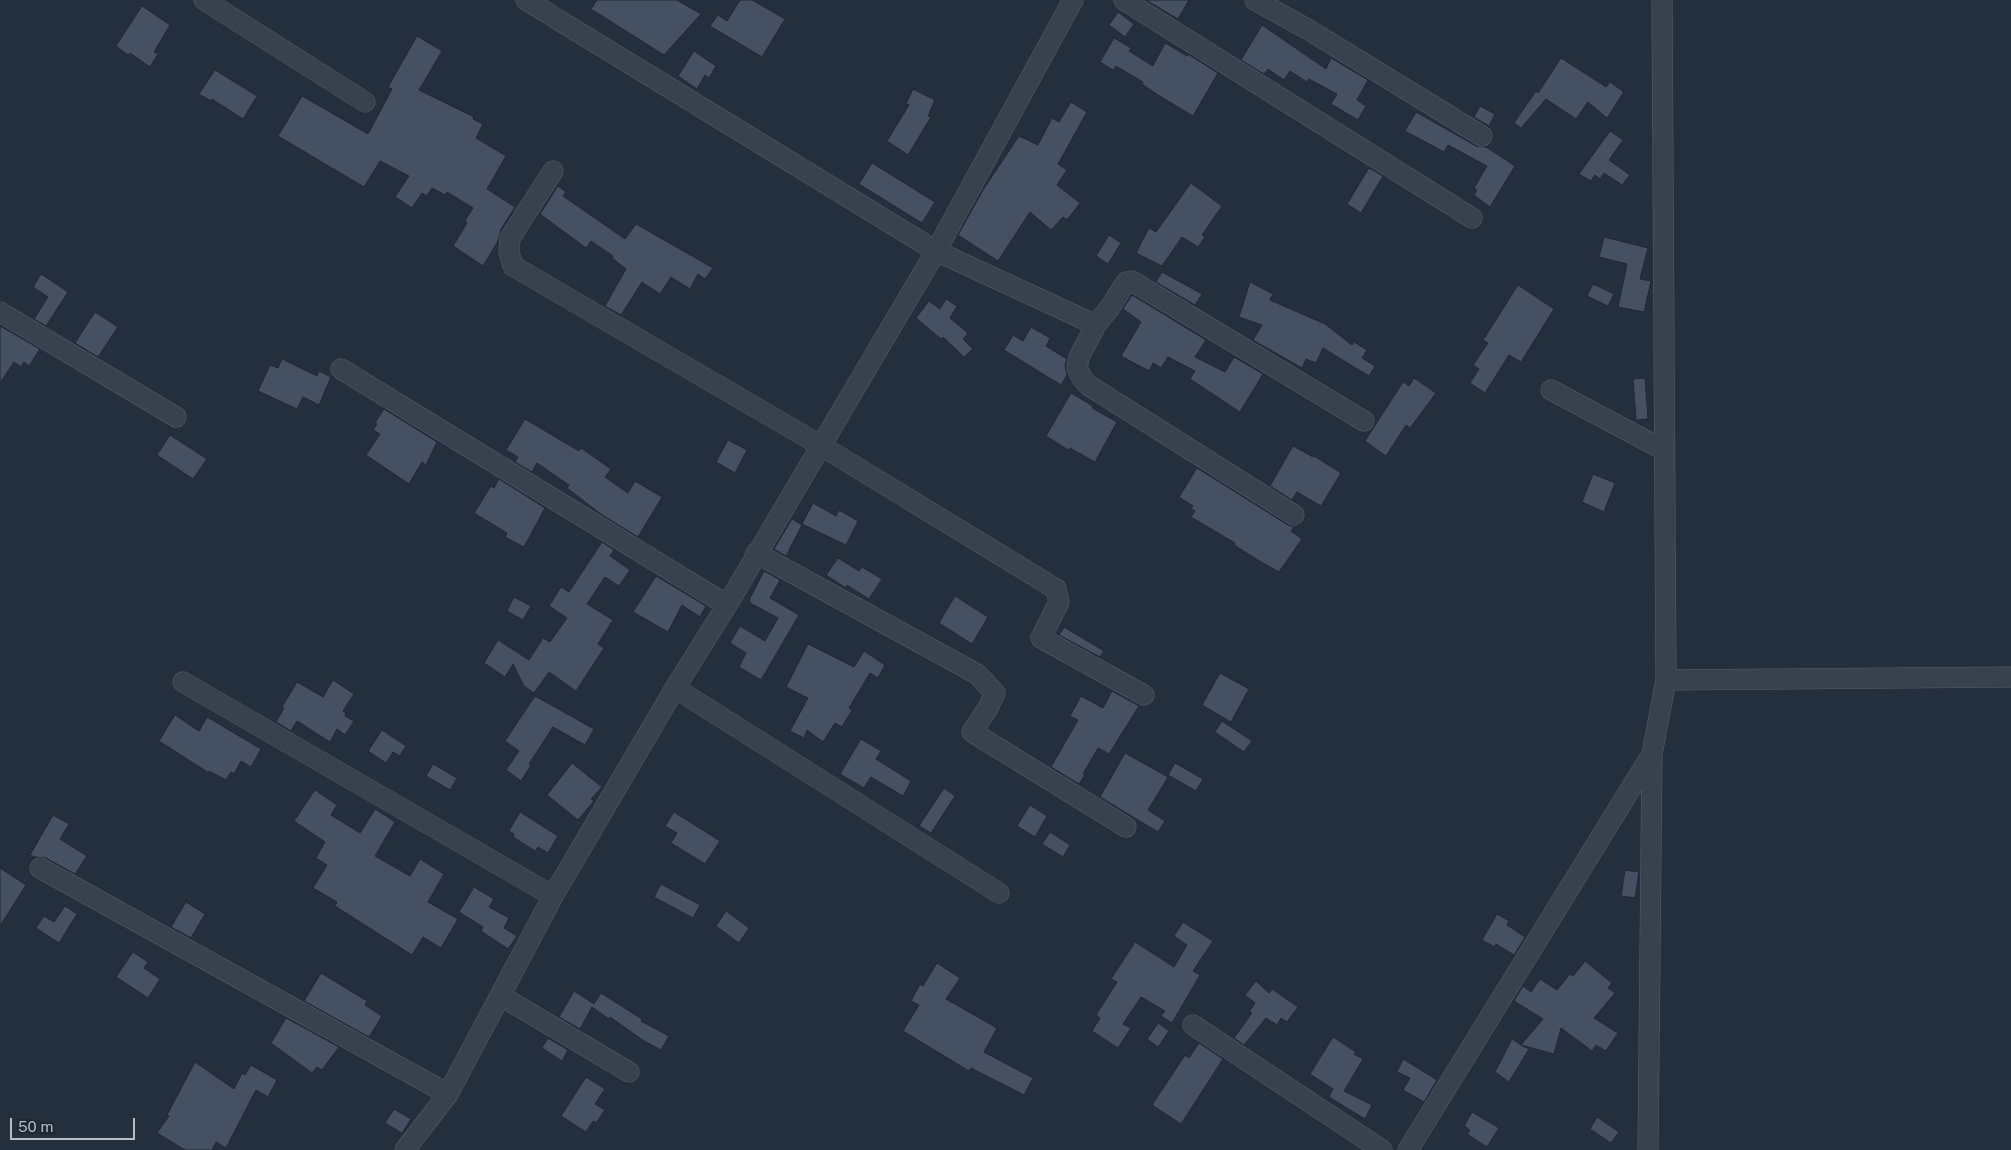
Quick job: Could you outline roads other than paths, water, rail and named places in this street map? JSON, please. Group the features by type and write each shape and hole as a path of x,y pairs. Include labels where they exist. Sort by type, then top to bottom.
{"street":[{"path":"204,0 366,102"},
{"path":"526,0 936,252 1096,325"},
{"path":"408,1149 448,1094 553,896 936,252 1073,0"},
{"path":"1124,0 1472,218"},
{"path":"1254,0 1309,30 1482,136"},
{"path":"1648,1150 1652,754 1666,680 1662,0"},
{"path":"553,171 510,238 509,252 513,266 820,445 1056,589 1058,602 1041,638 1144,695"},
{"path":"1294,515 1088,385 1082,378 1077,368 1079,357 1096,325 1126,282 1132,281 1364,421"},
{"path":"0,312 176,416"},
{"path":"341,369 727,604"},
{"path":"1551,390 1664,450"},
{"path":"756,553 976,674 995,692 988,708 972,732 1126,826"},
{"path":"1666,680 2011,677"},
{"path":"183,682 553,896"},
{"path":"675,688 999,893"},
{"path":"1408,1150 1652,754"},
{"path":"40,868 448,1094"},
{"path":"501,996 629,1072"},
{"path":"1193,1025 1382,1150"}]}
